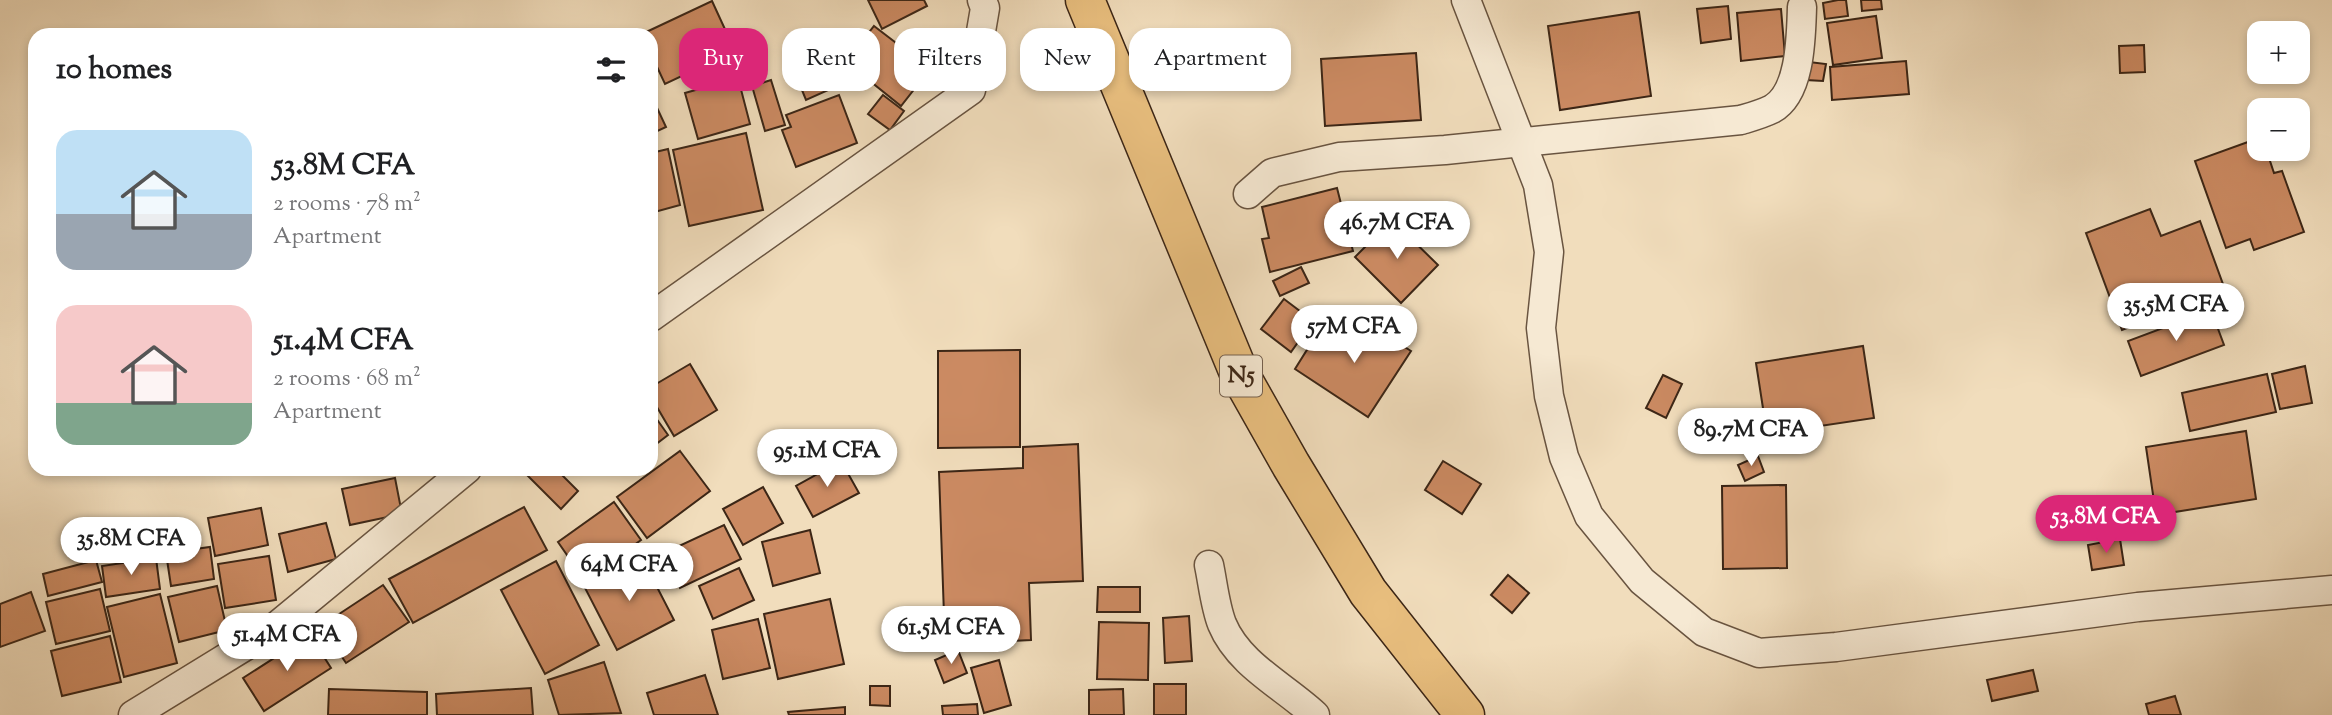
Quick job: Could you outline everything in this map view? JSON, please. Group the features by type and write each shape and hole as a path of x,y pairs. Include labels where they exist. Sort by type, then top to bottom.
{"highway":[{"name":"N5","path":"1085,0 1239,373 1368,592 1465,715"}],"street":[{"path":"658,312 971,90 985,8 982,0"},
{"path":"1466,0 1538,185 1549,252 1541,328 1549,396 1564,457 1589,516 1642,580 1704,632 1759,653 1836,647 2138,607 2332,590"},
{"path":"1248,194 1272,173 1339,157 1445,150 1741,120 1774,108 1789,89 1801,50 1802,7"},
{"path":"133,715 273,629 459,476"},
{"path":"1209,565 1222,624 1237,648 1255,669 1294,696 1315,715"}],"building":[{"path":"868,0 924,0 927,6 882,29"},
{"path":"1846,0 1848,16 1825,19 1823,3"},
{"path":"1861,0 1881,0 1882,9 1862,11"},
{"path":"712,1 724,28 679,28 679,77 665,84 658,69 658,28 655,28"},
{"path":"1728,6 1731,39 1701,43 1697,9"},
{"path":"1781,9 1785,56 1741,61 1737,13"},
{"path":"1639,12 1651,96 1560,110 1548,26"},
{"path":"1876,16 1882,58 1833,65 1827,23"},
{"path":"880,31 894,41 894,91 913,91 901,106 880,89"},
{"path":"2144,45 2145,72 2120,73 2119,46"},
{"path":"1416,53 1421,120 1325,126 1321,59"},
{"path":"1906,61 1909,94 1832,100 1830,67"},
{"path":"1809,62 1826,64 1823,81 1806,80"},
{"path":"771,80 785,125 765,131 753,91 768,91 768,81"},
{"path":"741,91 750,124 698,139 685,93"},
{"path":"802,91 826,91 806,100"},
{"path":"839,95 857,143 796,167 782,130 791,127 786,115"},
{"path":"883,95 904,111 890,130 868,114"},
{"path":"658,110 666,127 658,131"},
{"path":"746,133 763,210 689,226 673,150"},
{"path":"2247,142 2247,161 2270,161 2274,173 2282,171 2304,232 2254,250 2250,239 2226,248 2195,161"},
{"path":"668,149 680,205 658,211 658,151"},
{"path":"1337,188 1353,251 1270,272 1262,239 1269,238 1262,207"},
{"path":"2150,209 2161,236 2200,221 2224,287 2206,293 2208,298 2122,330 2086,233"},
{"path":"1392,220 1438,265 1401,303 1355,257"},
{"path":"1301,267 1309,283 1280,296 1273,281"},
{"path":"1284,299 1313,321 1291,352 1261,329"},
{"path":"2211,310 2224,345 2141,376 2128,341"},
{"path":"1359,318 1411,351 1368,417 1295,369 1320,329 1343,344"},
{"path":"1863,346 1874,418 1767,434 1756,363"},
{"path":"1020,350 1020,447 938,448 938,351"},
{"path":"690,364 717,410 674,436 658,409 658,383"},
{"path":"2305,366 2312,403 2280,409 2272,374"},
{"path":"2267,374 2276,412 2190,431 2182,393"},
{"path":"1663,375 1682,384 1666,418 1646,408"},
{"path":"658,421 668,435 658,443"},
{"path":"2246,431 2256,499 2156,515 2146,447"},
{"path":"1078,444 1083,581 1029,583 1031,640 945,644 939,472 1023,468 1023,447"},
{"path":"680,451 710,491 647,538 617,497 646,476 658,476 658,467"},
{"path":"1758,456 1764,472 1745,481 1738,465"},
{"path":"841,461 859,493 813,517 796,486"},
{"path":"1443,461 1481,484 1462,514 1425,490"},
{"path":"528,476 563,476 578,491 561,509"},
{"path":"395,478 402,514 350,525 342,489"},
{"path":"1786,485 1787,568 1723,569 1722,486"},
{"path":"763,487 783,523 743,545 723,509"},
{"path":"614,502 641,540 585,581 558,542"},
{"path":"524,507 547,550 413,623 389,579"},
{"path":"261,508 268,545 215,556 208,518"},
{"path":"326,523 336,559 288,572 279,534"},
{"path":"724,525 741,559 680,588 664,553"},
{"path":"810,530 820,573 773,586 762,542"},
{"path":"2120,539 2124,565 2092,570 2088,545"},
{"path":"210,547 214,579 171,586 166,553"},
{"path":"269,556 276,600 225,608 218,564"},
{"path":"641,556 674,620 617,650 584,586"},
{"path":"156,558 160,589 106,597 102,566"},
{"path":"96,560 102,582 48,596 43,574"},
{"path":"556,561 599,645 545,674 501,590"},
{"path":"739,568 754,600 713,619 699,586"},
{"path":"1508,575 1529,593 1512,613 1491,595"},
{"path":"383,585 409,622 346,663 321,626"},
{"path":"217,586 227,630 179,642 168,597"},
{"path":"1098,587 1140,587 1140,612 1097,612"},
{"path":"100,589 110,631 56,644 46,602"},
{"path":"31,592 45,631 0,647 0,604"},
{"path":"160,594 177,663 124,677 107,607"},
{"path":"830,599 844,664 778,679 764,614"},
{"path":"1189,616 1192,661 1165,663 1163,618"},
{"path":"758,619 770,668 723,679 712,630"},
{"path":"1099,622 1149,623 1148,680 1097,679"},
{"path":"310,635 331,668 264,711 243,678"},
{"path":"110,636 121,682 62,696 51,651"},
{"path":"958,650 967,673 944,683 935,660"},
{"path":"999,660 1011,705 984,713 971,668"},
{"path":"604,662 621,713 559,715 548,680"},
{"path":"2033,670 2038,691 1992,701 1987,680"},
{"path":"705,675 718,715 654,715 647,693"},
{"path":"1154,684 1186,684 1186,715 1154,715"},
{"path":"870,686 890,686 890,706 870,705"},
{"path":"531,688 533,715 437,715 436,694"},
{"path":"329,689 427,692 427,715 328,715"},
{"path":"1123,689 1124,715 1089,715 1089,690"},
{"path":"2175,696 2181,715 2149,715 2146,704"},
{"path":"977,704 978,715 943,715 942,706"},
{"path":"845,707 845,715 789,715 788,712"}]}
